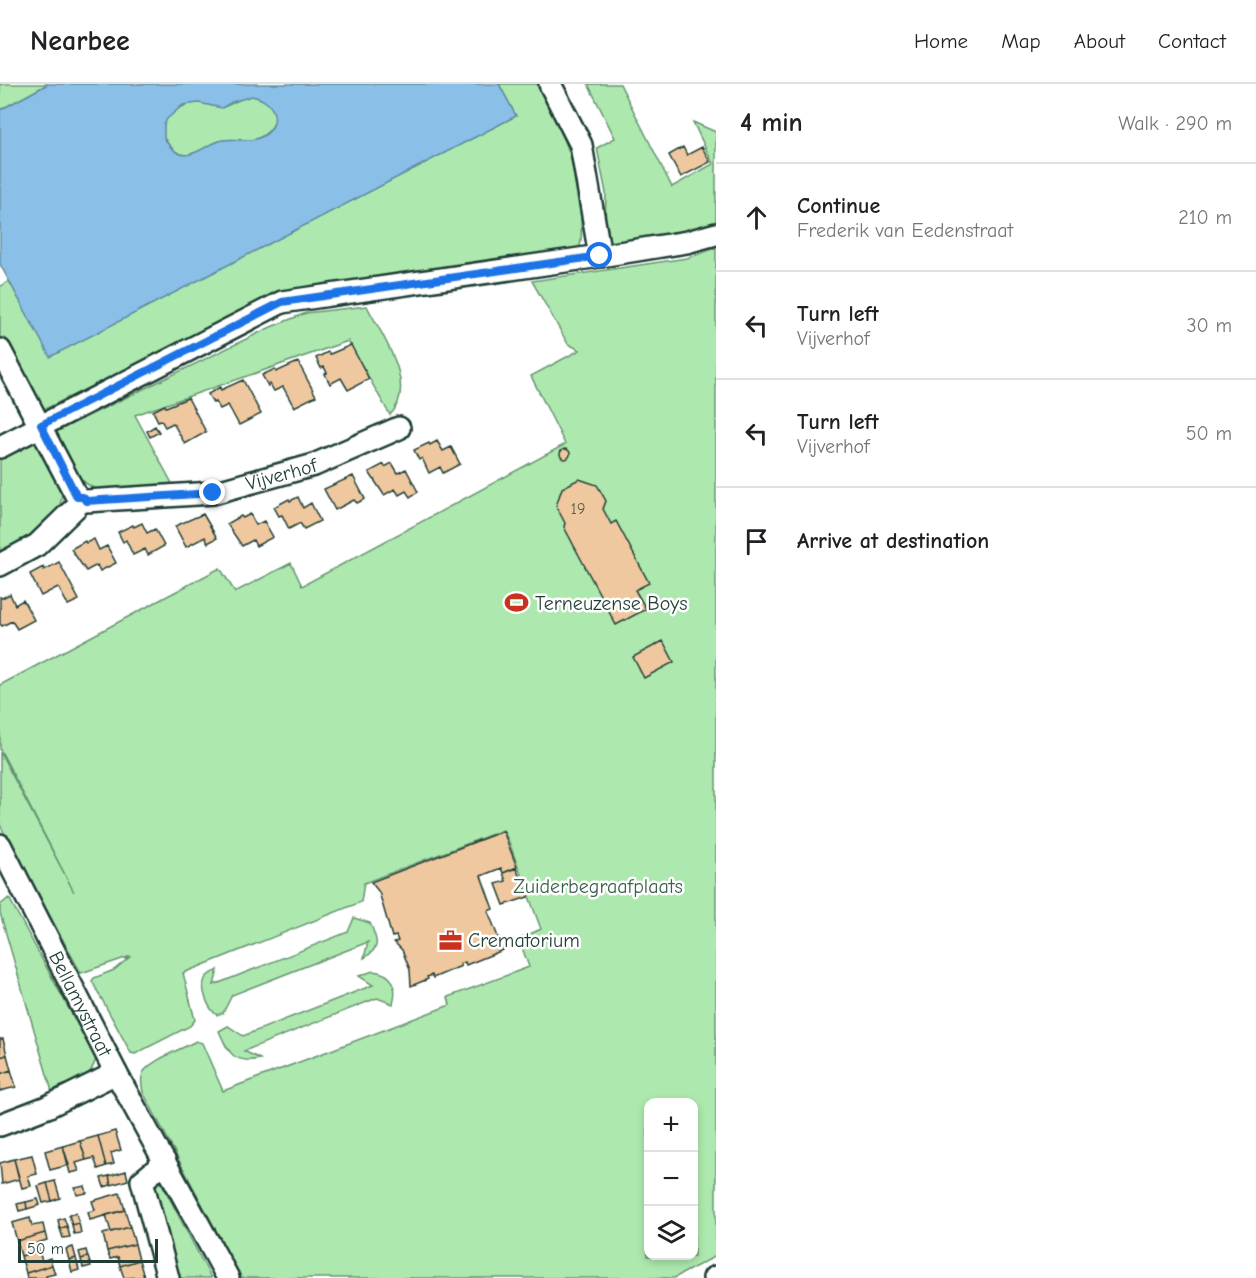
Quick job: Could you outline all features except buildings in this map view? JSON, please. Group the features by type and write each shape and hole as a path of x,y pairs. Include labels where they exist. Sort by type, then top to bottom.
{"street":[{"path":"550,84 581,145 600,256"},
{"path":"0,447 282,302 600,256 687,242 716,234"},
{"path":"0,350 80,501 37,545 0,565"},
{"name":"Vijverhof","path":"80,501 213,493 314,465 399,428"},
{"name":"Bellamystraat","path":"0,845 116,1073 228,1278"},
{"path":"0,1125 47,1107 116,1073"},
{"path":"165,1162 142,1181 168,1278"}],"green space":[{"path":"0,84 48,84 0,110"},
{"path":"499,84 539,84 562,134 573,166 580,201 582,234 579,248 292,292 255,306 43,410 23,369 0,337 0,287 9,281 50,356 516,116"},
{"path":"588,84 620,84 672,187 713,164 693,122 716,132 716,224 662,236 618,243 610,241 605,231 606,193 597,148 615,138"},
{"path":"252,96 268,103 275,115 275,120 268,132 256,139 223,140 186,155 171,148 163,138 166,120 184,106 199,103 222,107"},
{"name":"Zuiderbegraafplaats","path":"716,248 716,1256 674,1278 241,1278 143,1092 141,1080 143,1073 159,1059 196,1041 202,1043 223,1091 450,1005 448,997 529,967 519,939 541,929 509,842 503,830 364,883 361,902 183,973 195,1020 190,1026 135,1054 131,1053 92,981 114,970 131,956 81,973 0,825 0,752 74,892 0,749 0,685 220,568 235,592 291,563 302,586 564,445 531,376 580,350 568,344 532,281 687,258"},
{"path":"367,306 395,360 399,375 401,389 398,403 390,415 348,341 135,415 174,487 98,490 76,474 53,433 271,327 306,313"},
{"path":"37,441 59,482 62,499 51,519 31,536 0,556 0,459"},
{"path":"9,898 96,1059 84,1078 53,1095 0,913 0,905"},
{"path":"354,918 370,923 376,939 376,947 364,958 368,942 232,995 223,1013 217,1015 211,1008 204,988 205,979 209,975 218,970 214,985 348,932"},
{"path":"373,971 385,974 392,982 395,992 393,1004 377,998 244,1051 260,1059 244,1060 234,1056 219,1031 228,1026 243,1036 373,985 359,976"},
{"path":"160,1180 211,1278 180,1278 156,1191 155,1184"}],"water":[{"path":"48,84 499,84 516,116 50,357 0,264 0,110","holes":["252,96 261,99 272,109 274,123 265,135 256,139 223,140 186,155 172,148 164,138 164,125 167,119 183,105 199,103 222,108 232,102"]}],"place":[{"name":"Terneuzense Boys","path":"517,603"},
{"name":"Crematorium","path":"450,940"}],"route":[{"path":"213,493 86,501 83,497 77,497 41,425 282,302 600,256"}]}
